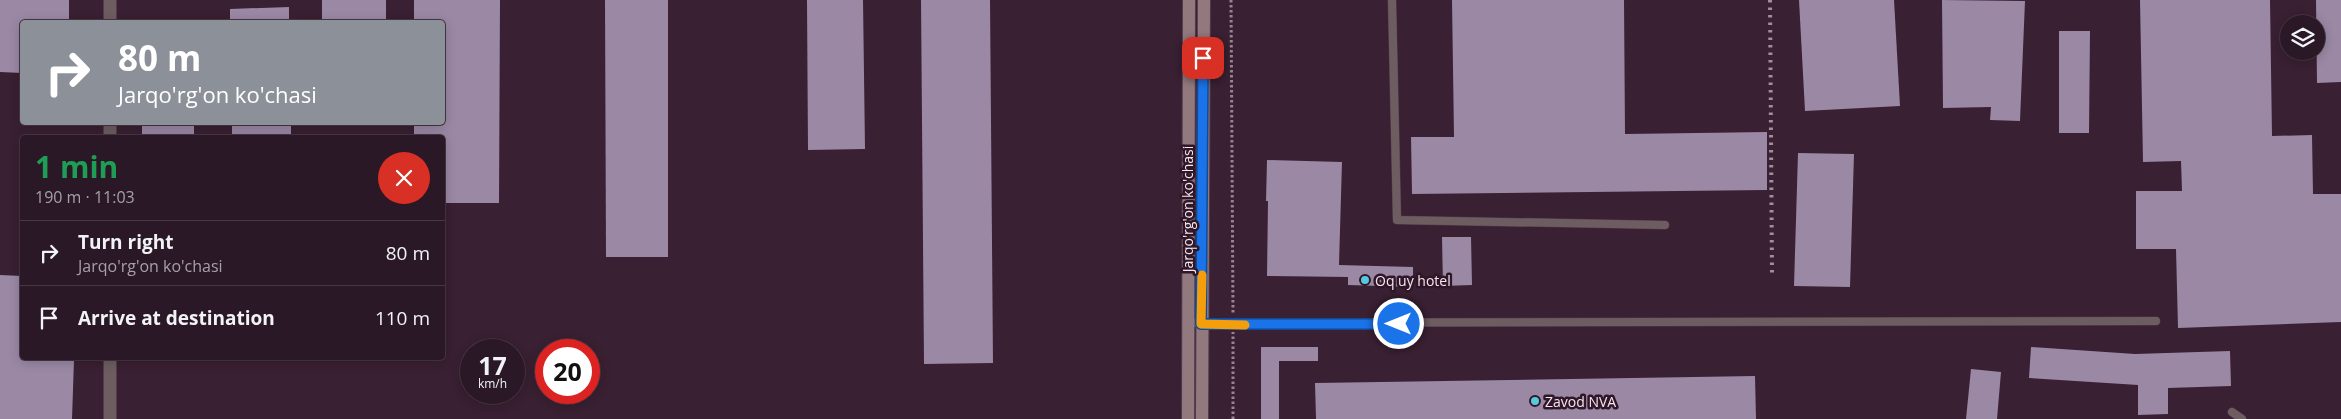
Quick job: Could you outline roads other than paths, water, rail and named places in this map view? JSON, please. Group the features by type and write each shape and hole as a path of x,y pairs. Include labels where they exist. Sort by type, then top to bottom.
{"main road":[{"name":"Jarqo'rg'on ko'chasi","path":"1188,419 1189,0"},
{"name":"Jarqo'rg'on ko'chasi","path":"1202,419 1204,0"}],"street":[{"path":"110,0 110,20"},
{"path":"110,360 110,419"}],"lane":[{"path":"1392,0 1397,220 1666,225"},
{"path":"1187,324 2156,321"},
{"path":"2232,412 2242,419"}],"railway":[{"path":"1770,0 1772,274"}],"place":[{"name":"Oq uy hotel","path":"1365,280"},
{"name":"Zavod NVA","path":"1535,401"}]}
